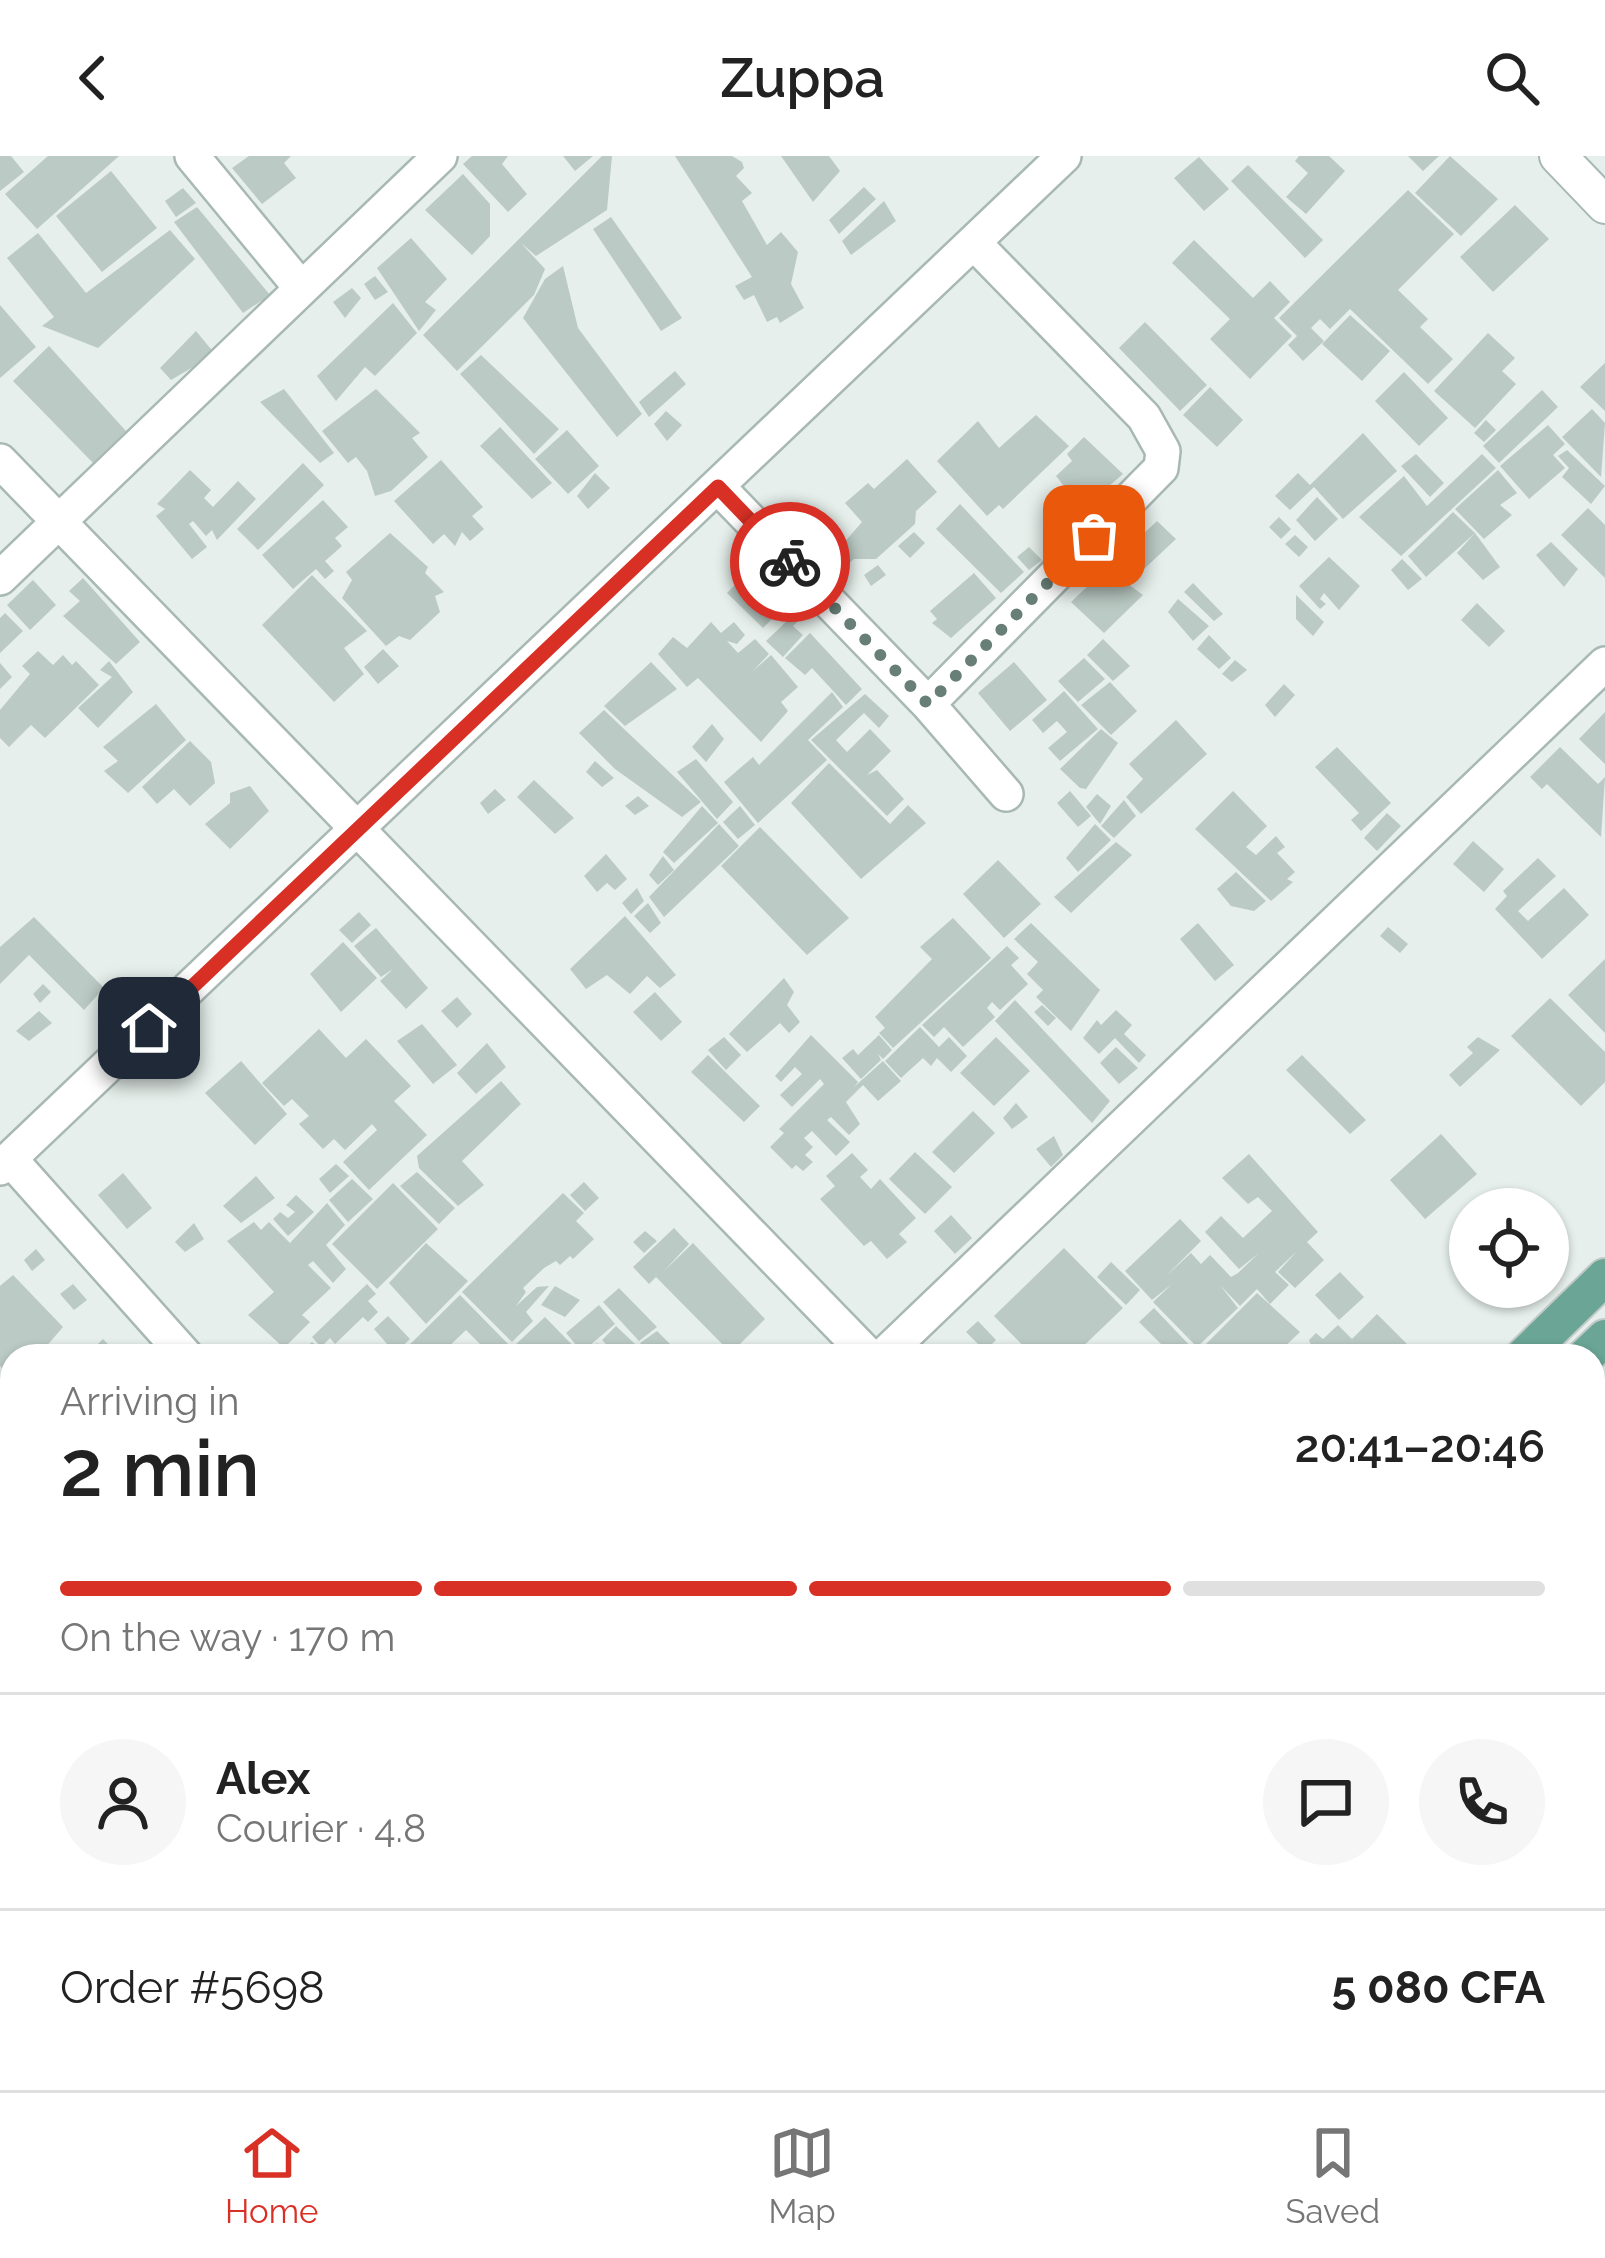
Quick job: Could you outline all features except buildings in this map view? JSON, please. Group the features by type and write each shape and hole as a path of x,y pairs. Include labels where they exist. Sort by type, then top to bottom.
{"main road":[{"path":"1536,1344 1605,1276"}],"street":[{"path":"192,156 301,288"},
{"path":"0,578 440,156"},
{"path":"175,1344 5,1163 1064,156"},
{"path":"1558,156 1605,205"},
{"path":"928,704 1161,469 1163,452 1144,417 974,243"},
{"path":"0,461 857,1344"},
{"path":"718,487 928,704 1006,794"},
{"path":"896,1344 1605,664"}],"way so far":[{"path":"790,562 928,704 1094,536"}],"route":[{"path":"149,1028 718,487 790,562"}]}
